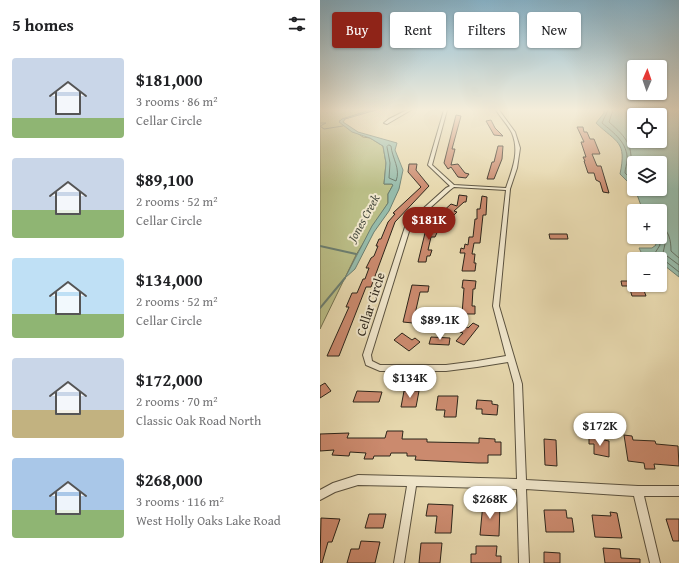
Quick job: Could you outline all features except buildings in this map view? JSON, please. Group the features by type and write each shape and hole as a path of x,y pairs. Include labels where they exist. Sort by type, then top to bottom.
{"street":[{"path":"438,136 430,165 453,186 508,189"},
{"path":"515,136 518,148 515,168 508,189 496,306 518,384 524,563"},
{"name":"Cellar Circle","path":"453,186 409,224 368,348 369,363 380,368 433,368 477,364 510,358"},
{"path":"320,495 333,488 358,480 522,484 638,491 679,491"},
{"path":"398,563 412,482"},
{"path":"638,491 655,563"}],"green space":[{"path":"320,136 362,136 370,138 383,146 386,163 384,184 393,185 388,194 388,203 356,255 320,329"}],"water":[{"path":"365,136 373,136 397,143 395,150 403,170 399,189 389,211 374,232 355,269 345,278 372,226 388,203 388,194 393,185 384,184 386,163 383,146"},
{"path":"612,136 627,136 627,148 667,148 667,136 679,136 679,277 667,268 667,252 641,252 639,248 652,248 656,244 667,244 667,204 640,204 638,196 667,196 667,156 627,156 627,181 620,174 622,155 618,144"}],"waterway":[{"path":"320,246 356,254"},
{"name":"Jones Creek","path":"320,308 345,278"}]}
